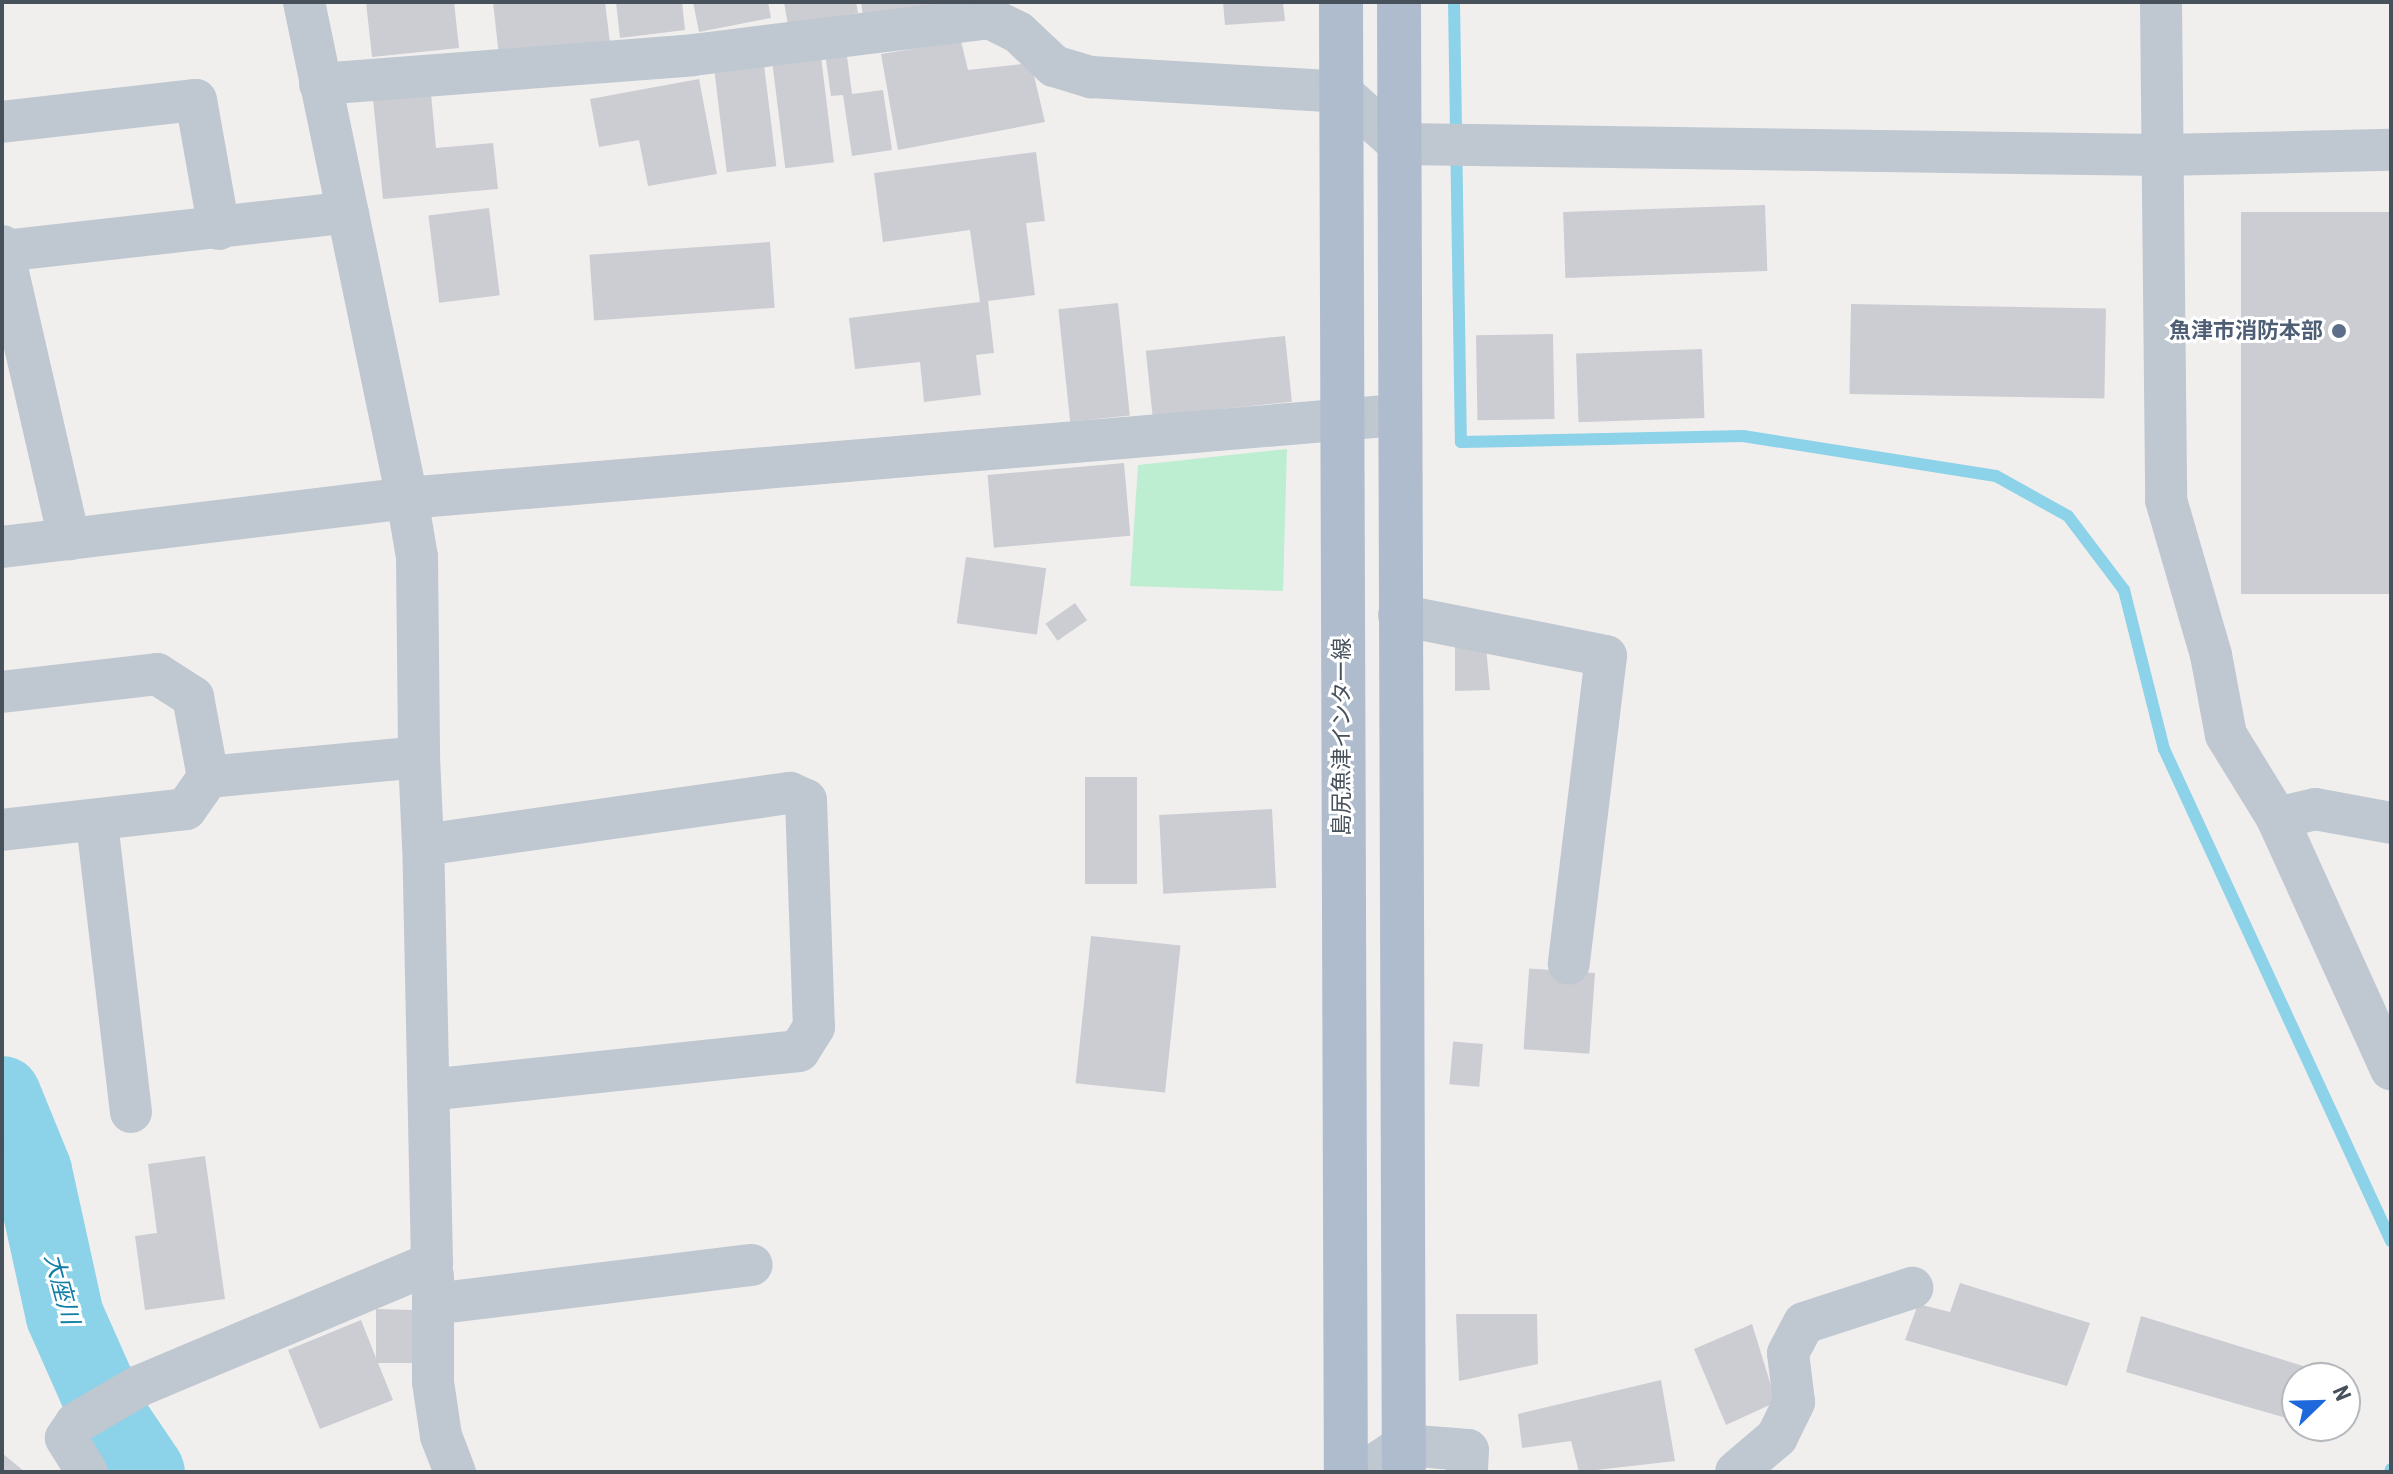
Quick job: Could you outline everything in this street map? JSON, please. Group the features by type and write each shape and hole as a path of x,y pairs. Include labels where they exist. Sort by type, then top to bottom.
{"main road":[{"name":"島尻魚津インター線","path":"1341,2 1339,417 1346,1472"},
{"path":"1399,2 1398,415 1404,1458"}],"street":[{"path":"304,2 417,557 433,1382 441,1436 455,1472"},
{"path":"2161,2 2166,500 2211,655 2226,735 2277,818 2391,1069"},
{"path":"320,84 693,55 989,18 1018,32 1054,66 1091,77 1341,92 1399,144 2162,155 2391,150"},
{"path":"2,122 196,100 219,229"},
{"path":"69,539 18,392 3,249 219,229 348,212"},
{"path":"2,547 407,498 1339,417 1398,415"},
{"path":"1399,615 1606,656 1569,964"},
{"path":"2,692 157,674 193,697 208,777 186,809 97,823 2,830"},
{"path":"208,777 419,757"},
{"path":"423,845 790,793 806,800 814,1027 799,1051 429,1090"},
{"path":"2277,818 2315,809 2391,823"},
{"path":"97,823 131,1112"},
{"path":"87,1472 66,1438 76,1423 139,1386 432,1263"},
{"path":"433,1304 752,1265"},
{"path":"1736,1472 1777,1437 1794,1402 1788,1353 1804,1323 1912,1288"},
{"path":"1364,1472 1404,1458 1468,1450 1467,1472"}],"green space":[{"path":"1287,449 1283,591 1130,586 1138,465"}],"building":[{"path":"366,2 454,2 459,48 372,57"},
{"path":"493,2 605,2 610,43 499,56"},
{"path":"616,2 682,2 685,30 620,38"},
{"path":"693,2 768,2 771,18 699,32"},
{"path":"784,2 856,2 858,13 788,25"},
{"path":"861,2 933,2 933,5 863,16"},
{"path":"1223,2 1283,2 1285,21 1225,25"},
{"path":"961,41 968,70 1031,63 1045,122 898,150 881,54"},
{"path":"846,49 852,94 883,90 892,150 852,156 843,95 831,96 825,53"},
{"path":"821,57 834,162 785,168 772,63"},
{"path":"764,65 776,166 727,172 714,71"},
{"path":"699,79 717,174 648,186 639,140 599,147 590,99"},
{"path":"431,94 436,148 493,143 498,189 383,199 373,99"},
{"path":"1036,152 1045,221 1026,223 1035,295 988,301 994,353 976,355 981,395 924,402 920,362 855,369 849,318 980,302 970,230 883,242 874,173"},
{"path":"1765,205 1767,271 1565,278 1563,212"},
{"path":"489,208 500,295 439,303 428,215"},
{"path":"2241,212 2391,212 2391,594 2241,594"},
{"path":"770,242 775,308 594,320 589,255"},
{"path":"1118,303 1130,415 1070,422 1058,309"},
{"path":"1851,304 2106,308 2104,398 1849,394"},
{"path":"1553,334 1554,419 1477,420 1476,335"},
{"path":"1285,336 1292,402 1153,416 1146,351"},
{"path":"1702,349 1704,418 1578,422 1576,353"},
{"path":"1124,463 1130,536 994,548 988,475"},
{"path":"966,557 1046,568 1037,635 957,623"},
{"path":"1075,603 1087,620 1058,641 1046,624"},
{"path":"1455,645 1486,647 1490,690 1455,691"},
{"path":"1085,777 1137,777 1137,884 1085,884"},
{"path":"1272,809 1276,888 1163,894 1159,815"},
{"path":"1091,936 1181,945 1165,1093 1076,1083"},
{"path":"1529,968 1595,973 1589,1054 1524,1049"},
{"path":"1453,1041 1483,1044 1479,1087 1449,1084"},
{"path":"205,1156 225,1299 145,1310 135,1236 157,1233 148,1164"},
{"path":"1960,1283 2090,1323 2067,1386 1905,1340 1918,1304 1950,1312"},
{"path":"376,1309 413,1310 413,1363 378,1363 393,1400 320,1429 288,1350 361,1320 376,1358"},
{"path":"1456,1314 1537,1314 1538,1364 1459,1381"},
{"path":"2141,1316 2290,1362 2281,1362 2281,1416 2126,1372"},
{"path":"1752,1324 1776,1402 1726,1425 1694,1349"},
{"path":"1661,1380 1675,1461 1579,1472 1571,1441 1522,1448 1518,1414"},
{"path":"2,1453 25,1472 2,1472"}],"waterway":[{"path":"1454,2 1461,442 1743,436 1996,476 2068,516 2124,590 2164,749 2391,1241"},
{"name":"大座川","path":"2,1095 33,1171 65,1316 112,1422 146,1472"}],"place":[{"name":"魚津市消防本部","path":"2339,331"}]}
